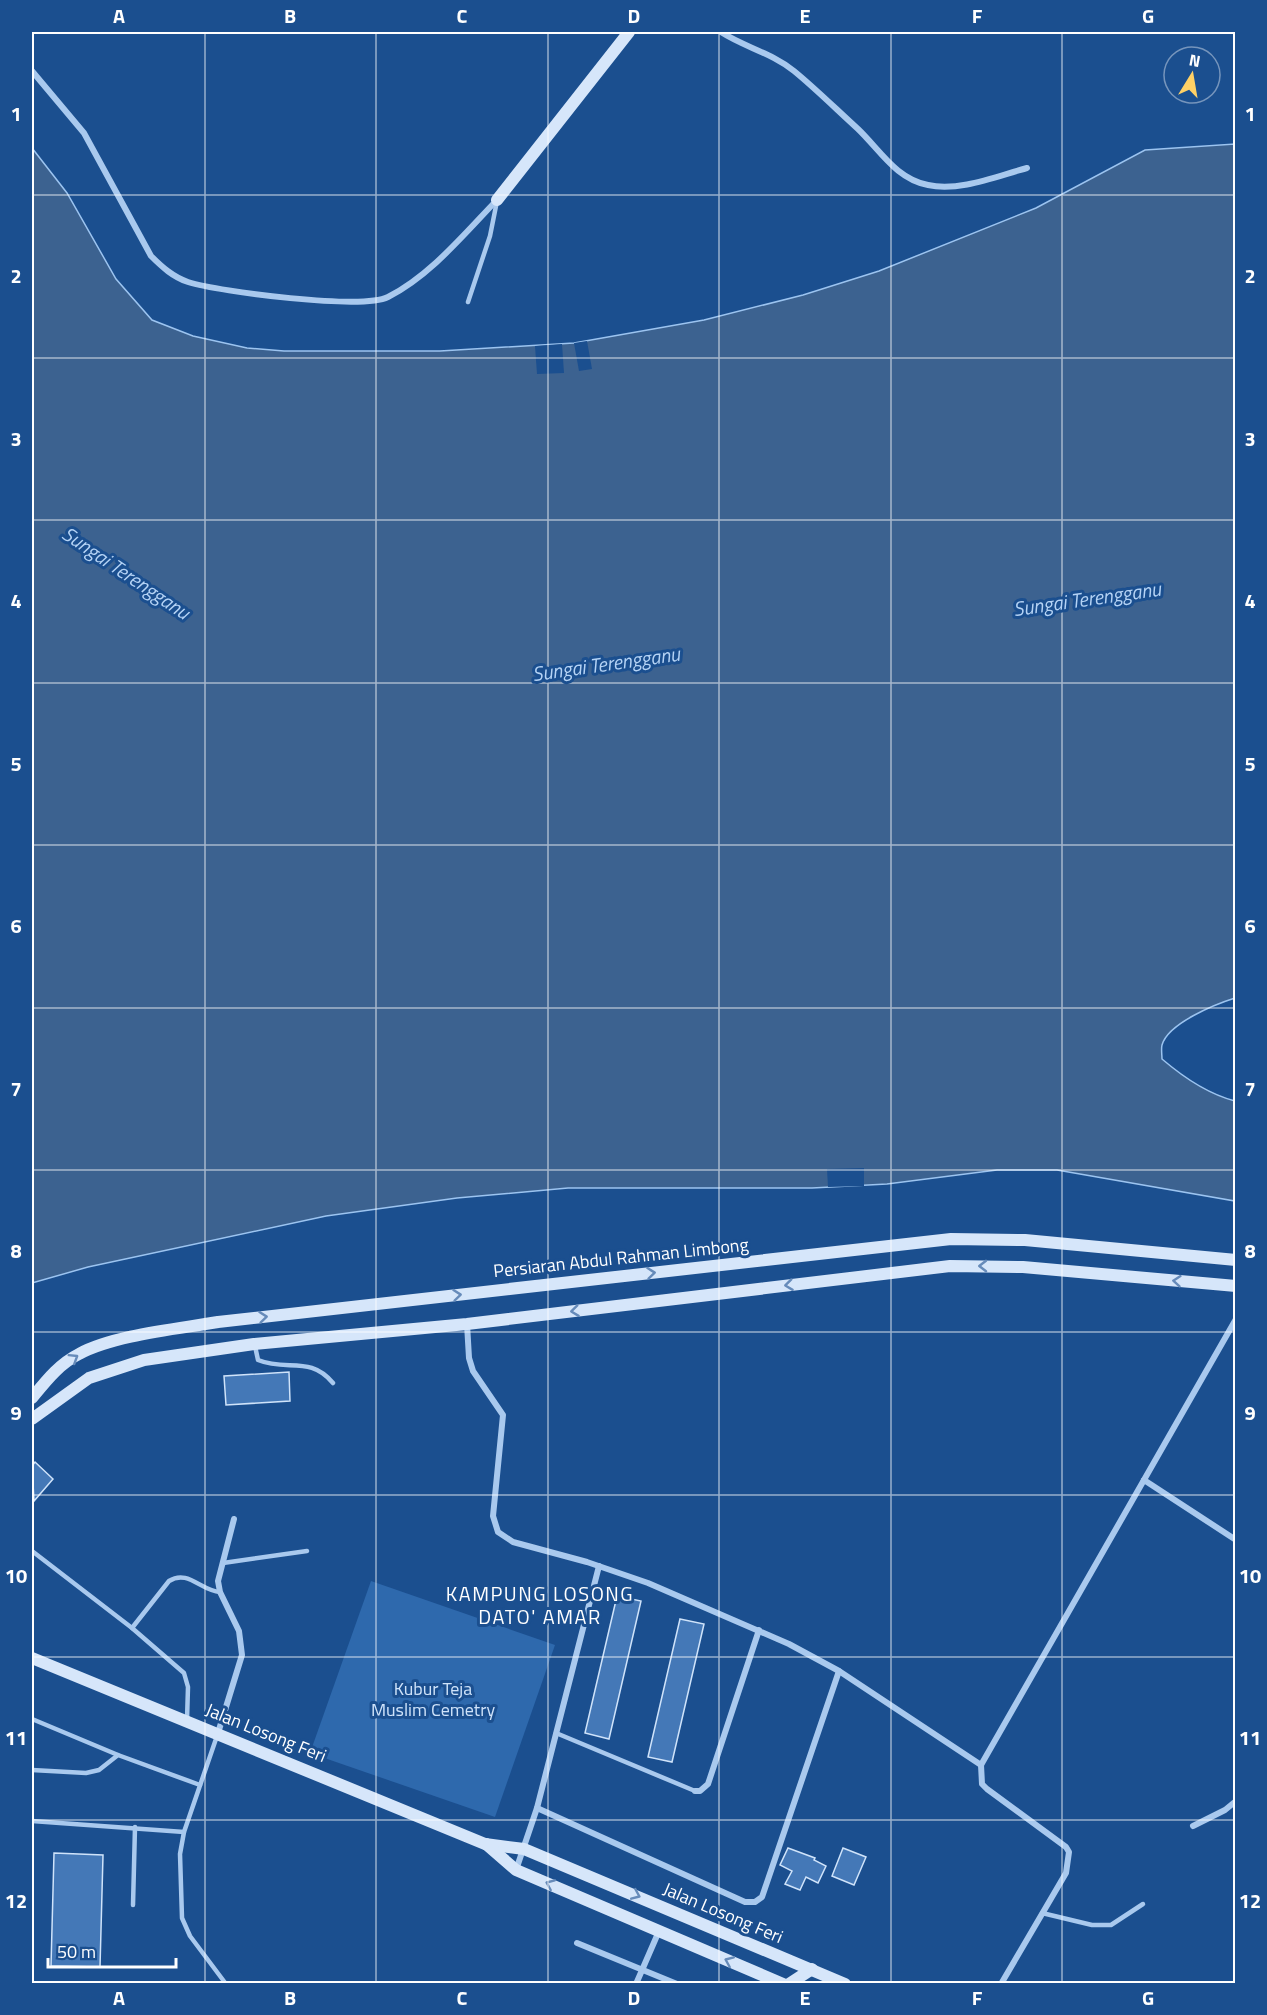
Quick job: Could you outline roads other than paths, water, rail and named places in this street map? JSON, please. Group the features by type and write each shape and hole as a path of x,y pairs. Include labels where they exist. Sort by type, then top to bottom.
{"street":[{"path":"32,71 84,133 151,256 164,270 187,281 220,289 356,302 385,298 411,284 441,258 497,200 629,32"},
{"path":"722,32 741,44 774,57 794,71 859,130 891,165 918,182 928,186 957,185 1027,168"},
{"name":"Persiaran Abdul Rahman Limbong","path":"32,1398 55,1370 79,1353 116,1341 242,1319 951,1239 1025,1240 1236,1260"},
{"path":"32,1419 89,1378 144,1360 254,1344 467,1324 950,1266 1023,1267 1236,1286"},
{"path":"1001,1983 1066,1873 1069,1852 1066,1847 987,1789 982,1784 981,1765 1236,1319"},
{"path":"467,1324 469,1358 473,1371 503,1415 493,1516 498,1532 513,1542 599,1566 648,1583 759,1630 839,1671 981,1765"},
{"path":"1144,1480 1236,1540"},
{"path":"218,1733 242,1655 239,1631 220,1592 218,1581 234,1519"},
{"path":"516,1870 537,1808 599,1566"},
{"path":"695,1791 700,1791 708,1784 759,1630"},
{"name":"Jalan Losong Feri","path":"32,1658 485,1844 524,1848 845,1983"},
{"path":"537,1808 745,1902 755,1902 762,1897 839,1671"},
{"path":"1193,1826 1225,1810 1236,1800"},
{"name":"Jalan Losong Feri","path":"485,1844 516,1870 783,1983"},
{"path":"636,1983 659,1931"},
{"path":"576,1943 677,1983"},
{"path":"789,1983 812,1969"},
{"path":"812,1969 812,1983"}],"lane":[{"path":"468,302 490,236 497,200"},
{"path":"254,1344 258,1360 267,1364 316,1367 333,1383"},
{"path":"32,1551 132,1628 184,1673 188,1687 187,1720"},
{"path":"223,1563 307,1551"},
{"path":"132,1628 169,1581 176,1577 183,1576 209,1592 220,1592"},
{"path":"32,1719 118,1755 200,1785"},
{"path":"218,1733 184,1832 180,1854 182,1918 190,1936 226,1983"},
{"path":"556,1733 695,1791"},
{"path":"32,1770 86,1773 99,1770 118,1755"},
{"path":"32,1821 184,1832"},
{"path":"133,1905 135,1827"},
{"path":"1042,1913 1092,1925 1111,1925 1143,1904"}],"water":[{"name":"Sungai Terengganu","path":"1235,144 1235,998 1205,1010 1173,1029 1162,1045 1162,1059 1206,1089 1235,1101 1235,1201 1057,1170 997,1170 887,1184 812,1188 568,1188 457,1198 326,1216 88,1267 32,1283 32,148 67,193 116,279 152,320 193,336 247,348 284,351 440,351 574,343 704,320 803,295 879,271 1036,208 1145,150"}],"district":[{"name":"KAMPUNG LOSONG DATO' AMAR","path":"540,1606"}],"park label":[{"name":"Kubur Teja Muslim Cemetry","path":"433,1699"}]}
